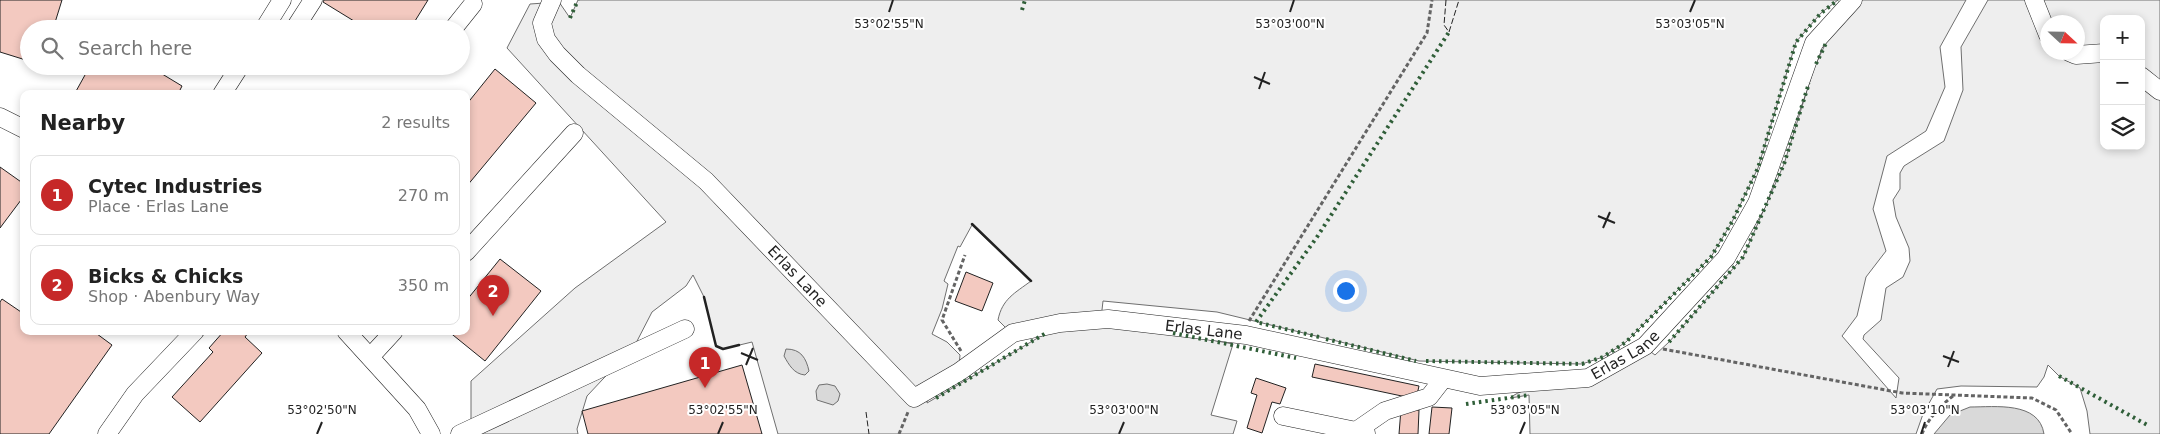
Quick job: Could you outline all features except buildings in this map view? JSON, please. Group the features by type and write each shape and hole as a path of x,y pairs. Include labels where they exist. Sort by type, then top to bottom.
{"street":[{"path":"270,20 282,0"},
{"path":"300,20 313,0"},
{"name":"Erlas Lane","path":"552,0 542,23 546,39 557,54 578,75 706,181 914,398 965,368 1013,333 1060,323 1108,319 1246,334 1480,386 1588,378 1645,346 1726,258 1757,203 1814,43 1853,0"},
{"path":"2034,0 2040,15"},
{"path":"459,20 472,1"},
{"path":"2085,54 2100,53"},
{"path":"225,90 234,75"},
{"path":"2145,79 2160,91"},
{"path":"0,117 20,127"},
{"path":"470,248 574,133"},
{"path":"460,434 685,329"},
{"path":"107,434 135,394 191,335"},
{"path":"350,335 417,408 431,434"},
{"path":"371,356 390,335"},
{"path":"1283,416 1363,433 1385,411 1429,397 1443,379"}],"path":[{"path":"1246,334 1250,318 1314,220 1427,33 1432,0"},
{"path":"965,256 942,320 965,356 965,368"},
{"path":"1645,346 1902,393 2032,398 2056,410 2072,434"},
{"path":"1922,434 1924,428 1944,402 1954,395"},
{"path":"899,434 914,398"}],"shaded area":[{"path":"578,0 1838,0 1821,13 1796,42 1758,168 1732,222 1711,257 1626,342 1603,357 1582,364 1419,361 1217,312 1103,301 1102,310 1092,316 1006,328 998,320 1003,307 1010,297 1031,281 972,225 960,247 958,246 944,281 948,284 942,309 932,334 947,342 960,355 959,366 929,385 927,403 1058,326 1114,322 1233,344 1211,415 1237,421 1233,434 778,434 752,342 723,349 716,346 704,297 693,275 686,286 652,312 635,345 587,396 577,429 578,434 477,434 471,424 471,381 575,288 666,222 507,48 530,4 559,2 570,18"},
{"path":"1862,0 1966,0 1940,47 1945,87 1926,131 1887,156 1873,209 1886,251 1866,277 1857,316 1842,336 1896,398 1899,378 1863,339 1864,335 1881,320 1886,288 1903,277 1910,261 1909,248 1896,217 1893,200 1900,189 1900,173 1904,166 1944,141 1963,90 1961,47 1988,0 2160,0 2160,434 2090,434 2087,411 2080,388 2059,376 2048,365 2044,377 2037,387 1961,386 1937,389 1923,414 1916,434 1530,434 1529,395 1510,398 1518,393 1535,388 1572,386 1586,382 1632,348 1651,352 1655,355 1669,342 1743,257 1784,164 1814,68 1832,30"},
{"path":"786,349 791,349 802,355 809,371 805,375 798,373 790,366 784,356"},
{"path":"819,385 835,386 840,394 838,401 833,405 817,400 816,391"},
{"path":"1970,407 2003,407 2025,411 2034,416 2040,423 2044,434 1934,434 1950,415"}],"hedge":[{"path":"570,18 578,0"},
{"path":"1022,10 1025,0"},
{"path":"1426,361 1582,364 1603,357 1626,342 1711,257 1732,222 1758,168 1796,42 1821,13 1838,0"},
{"path":"1319,337 1256,322 1317,237 1449,32"},
{"path":"1816,64 1827,41"},
{"path":"1669,342 1743,257 1784,164 1809,83"},
{"path":"936,398 1046,333"},
{"path":"1173,333 1296,358"},
{"path":"1326,339 1416,361"},
{"path":"2059,376 2149,426"},
{"path":"1466,404 1529,395"}],"fence":[{"path":"1446,0 1444,25 1449,32"},
{"path":"1449,32 1459,0"},
{"path":"866,412 869,434"}],"wall":[{"path":"972,224 1031,281"},
{"path":"704,297 716,346 723,349 739,345"}],"place":[{"name":"Bicks & Chicks","path":"493,316"},
{"name":"Cytec Industries","path":"705,388"}]}
